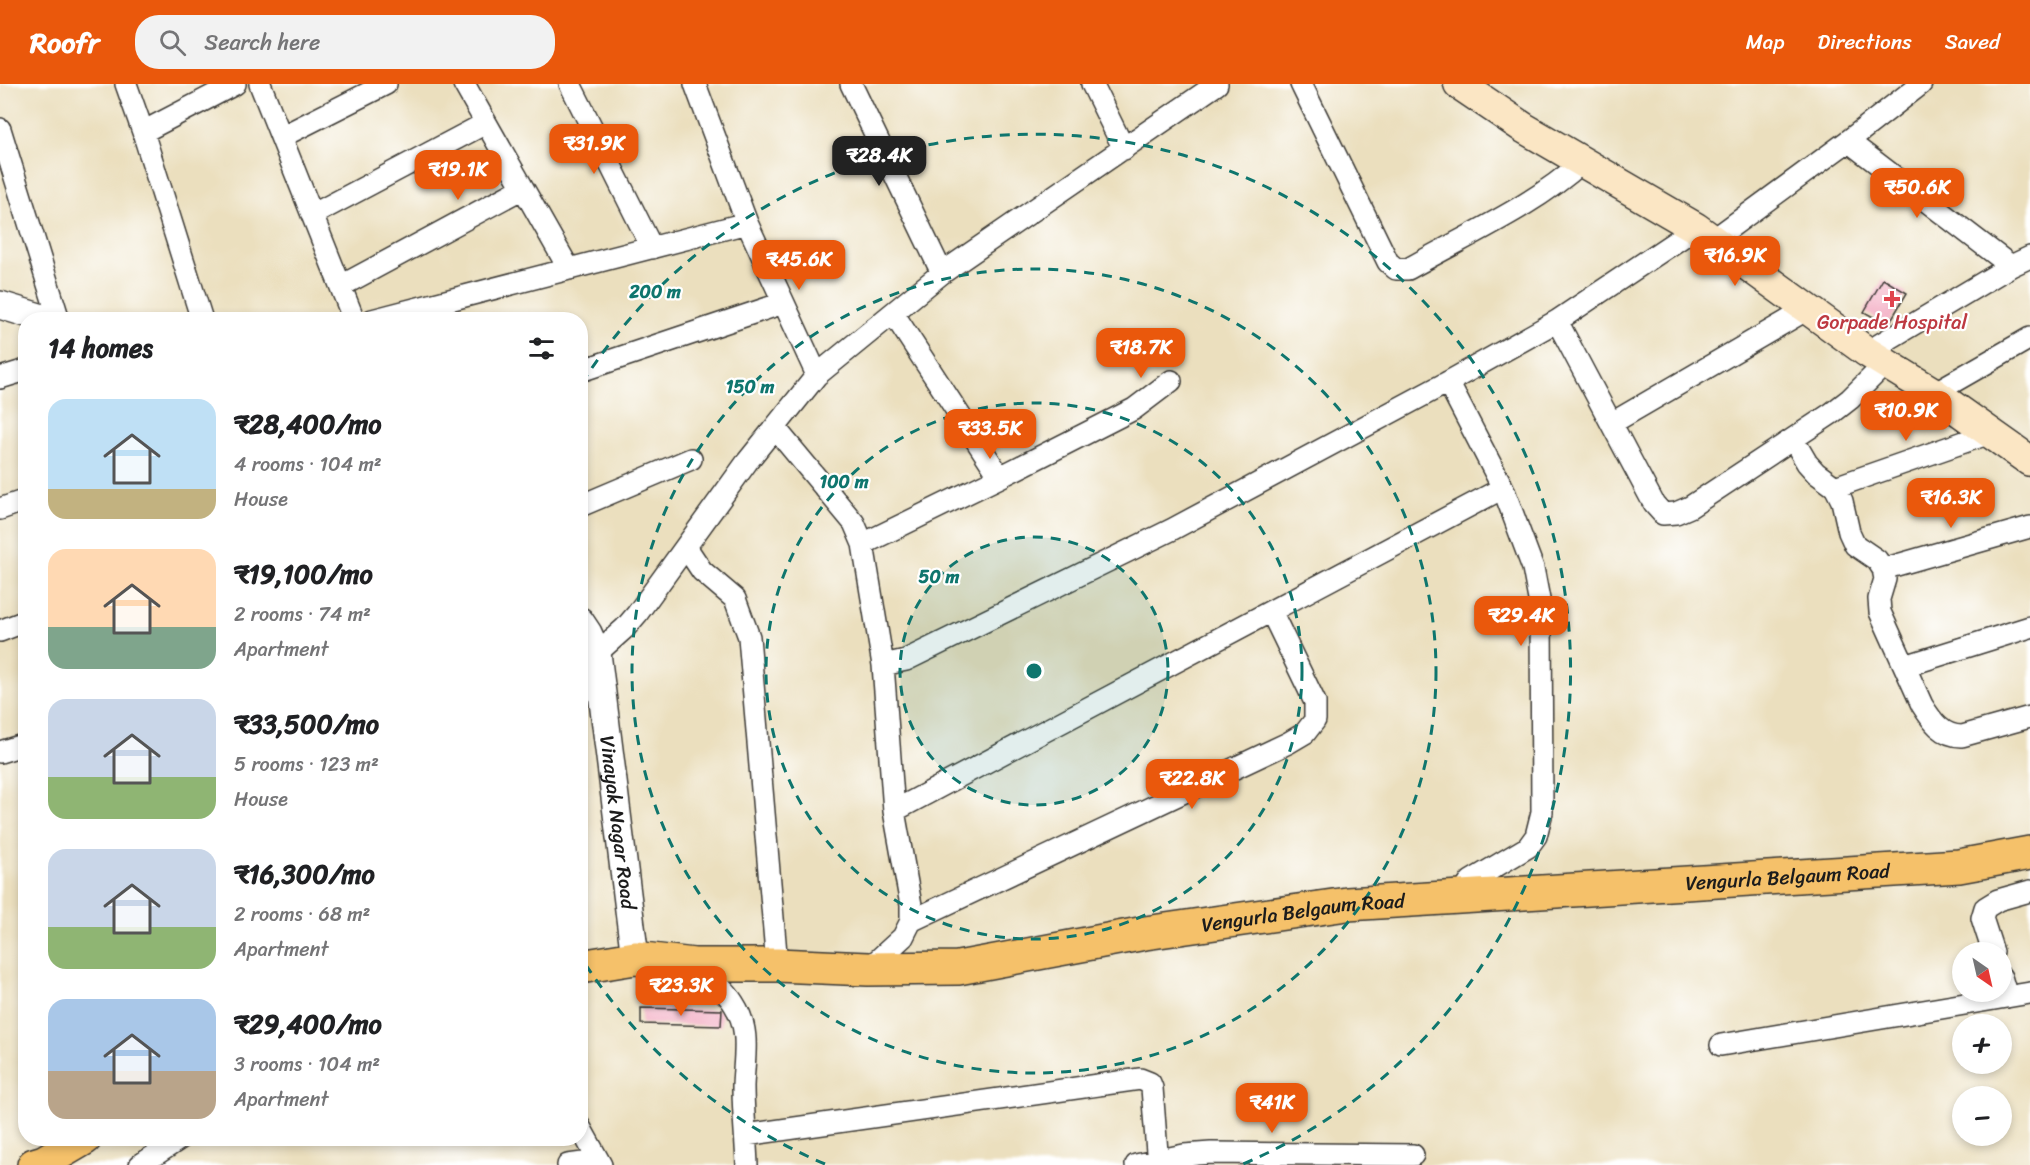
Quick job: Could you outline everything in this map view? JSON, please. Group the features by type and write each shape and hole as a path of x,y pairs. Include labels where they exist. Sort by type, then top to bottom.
{"main road":[{"path":"1477,88 1524,128 1704,234 1806,310 1876,358 1934,393 1990,433 2026,452"},
{"name":"Vengurla Belgaum Road","path":"588,966 635,957 694,965 777,965 868,969 958,968 1145,933 1347,904 1959,866 2030,853"},
{"path":"41,1164 72,1146"}],"street":[{"path":"126,84 199,312"},
{"path":"143,132 235,84"},
{"path":"260,84 351,312"},
{"path":"281,136 386,84"},
{"path":"464,84 569,269"},
{"path":"570,84 652,248"},
{"path":"695,84 747,223 817,375"},
{"path":"851,84 942,273"},
{"path":"1092,84 1124,148"},
{"path":"597,653 638,614 747,462 817,375 942,273 1217,84"},
{"path":"1301,84 1388,262 1396,269 1408,268 1529,202 1567,176 1582,162"},
{"path":"883,665 906,660 1171,530 1557,321 1704,234 1848,141 1921,84"},
{"path":"312,215 486,123"},
{"path":"0,129 57,312"},
{"path":"1848,141 2011,266"},
{"path":"340,286 523,188"},
{"path":"403,312 747,223"},
{"path":"1557,321 1654,504 1663,513 1676,513 1690,507 1850,399 1876,358 2011,266 2030,257"},
{"path":"588,368 783,303"},
{"path":"0,305 23,312"},
{"path":"1612,423 1806,310"},
{"path":"893,313 1000,477"},
{"path":"1934,393 2030,338"},
{"path":"0,378 18,372"},
{"path":"862,544 1134,409 1171,381"},
{"path":"1448,382 1503,488 1533,568 1541,610 1542,812 1536,836 1528,847 1471,881 1461,896"},
{"path":"775,428 854,523 862,544 883,665 894,811 911,905 910,921 903,938 868,969"},
{"path":"1835,487 1990,433"},
{"path":"1793,439 1811,468 1835,487 1842,501 1849,532 1855,545 1877,560 1883,569 1885,579 1879,598 1880,612 1929,716 1951,736 1962,736 2030,717"},
{"path":"588,503 690,459"},
{"path":"894,811 1503,488"},
{"path":"0,509 18,503"},
{"path":"1883,569 2030,527"},
{"path":"686,547 702,571 735,599 749,637 777,965"},
{"path":"910,921 1305,733 1315,720 1315,702 1271,611"},
{"path":"0,631 18,624"},
{"path":"1905,666 2030,627"},
{"name":"Vinayak Nagar Road","path":"588,633 597,653 635,957"},
{"path":"0,752 18,746"},
{"path":"1990,942 1982,918 1985,908 1998,900 2030,891"},
{"path":"694,965 734,1004 743,1024 747,1040 743,1087 747,1165"},
{"path":"2012,989 2030,993"},
{"path":"1721,1045 1952,998"},
{"path":"746,1135 1140,1079 1150,1083 1152,1088 1157,1163"},
{"path":"568,1165 599,1163 588,1142"},
{"path":"140,1165 169,1146"},
{"path":"1136,1165 1211,1153 1413,1155"}],"building":[{"path":"1883,279 1907,293 1888,325 1864,312"},
{"path":"641,1008 722,1010 721,1026 641,1024"}],"place":[{"name":"Gorpade Hospital","path":"1892,299"}]}
